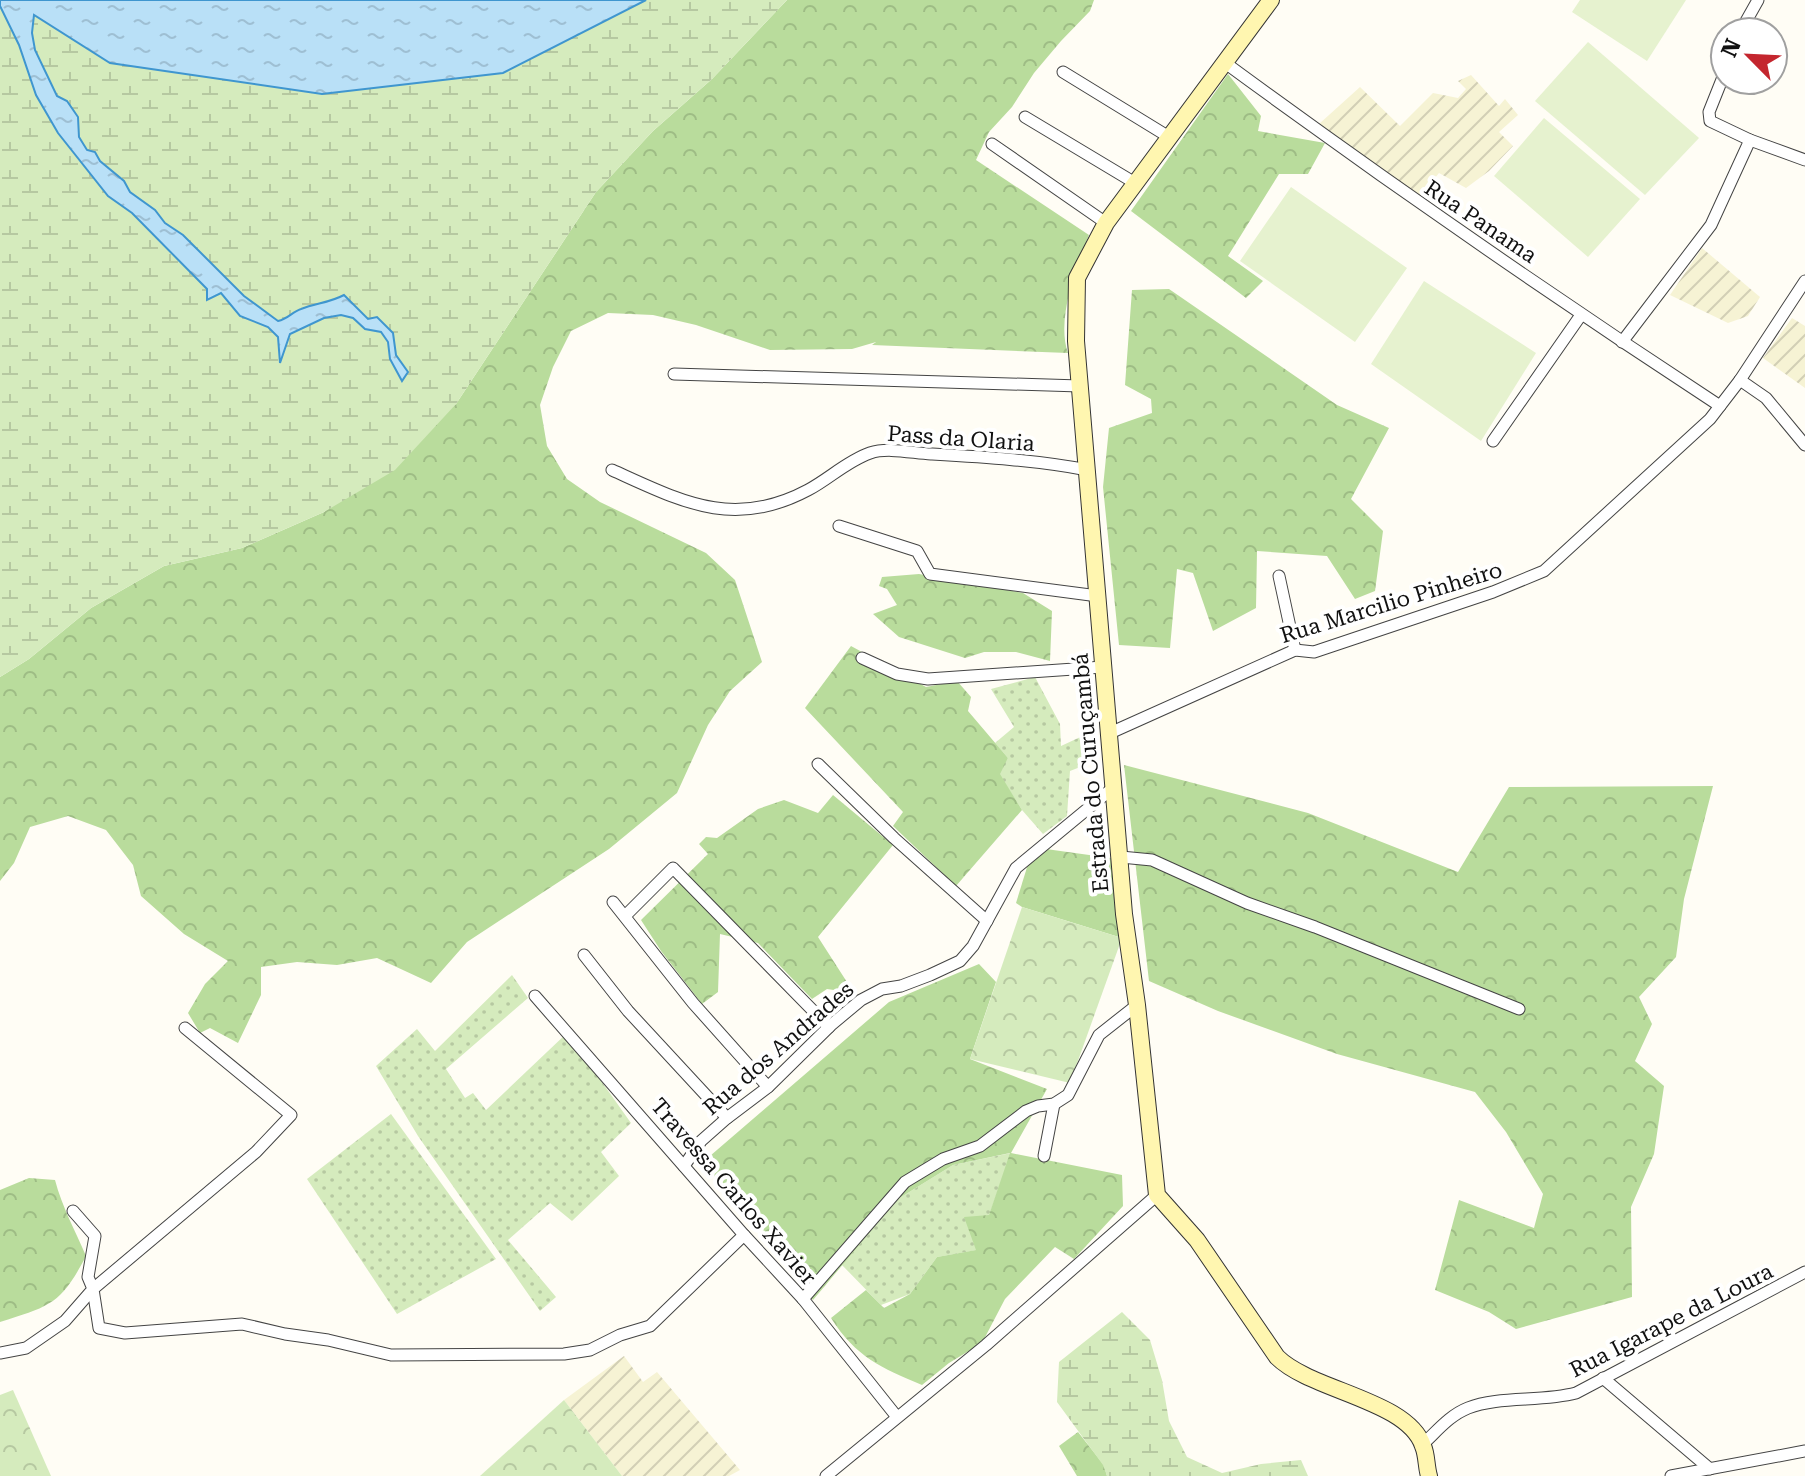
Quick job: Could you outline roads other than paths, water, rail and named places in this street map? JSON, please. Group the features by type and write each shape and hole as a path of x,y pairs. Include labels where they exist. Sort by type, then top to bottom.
{"street":[{"name":"Estrada do Curuçambá","path":"1157,1195 1124,914 1080,386 1075,302 1077,278 1106,223 1271,0"},
{"name":"Rua Panama","path":"1224,62 1391,185 1720,406"},
{"path":"1063,72 1169,137"},
{"path":"1715,96 1709,112 1710,121 1805,160"},
{"path":"1025,117 1135,183"},
{"path":"1622,342 1711,225 1750,140"},
{"path":"992,144 1106,223"},
{"name":"Rua Marcilio Pinheiro","path":"1110,733 1295,650 1314,652 1493,592 1544,571 1710,419 1740,380 1805,281"},
{"path":"1493,441 1581,315"},
{"path":"674,374 1080,386"},
{"path":"1740,380 1766,398 1805,445"},
{"name":"Pass da Olaria","path":"612,470 687,503 729,509 755,507 805,492 847,464 873,452 993,458 1088,470"},
{"path":"839,526 917,551 930,574 1098,596"},
{"path":"1279,576 1295,650"},
{"path":"862,658 897,674 928,679 1103,667"},
{"path":"818,764 894,838 987,921"},
{"name":"Rua dos Andrades","path":"684,1166 701,1141 768,1087 861,1000 882,989 901,986 960,961 973,946 1016,868 1114,787"},
{"path":"1121,857 1152,860 1247,903 1519,1009"},
{"path":"625,916 673,868 829,1027"},
{"path":"613,902 693,1003 768,1087"},
{"path":"584,955 628,1011 727,1118"},
{"name":"Travessa Carlos Xavier","path":"535,996 803,1299 897,1417"},
{"path":"803,1299 905,1182 943,1159 980,1146 1026,1111 1054,1104 1068,1095 1099,1035 1137,1005"},
{"path":"0,1353 26,1348 65,1321 93,1289 256,1152 291,1115 185,1028"},
{"path":"1044,1156 1054,1104"},
{"path":"826,1476 986,1345 1157,1195 1197,1240 1269,1347 1286,1366 1387,1410 1407,1425 1423,1444 1427,1475"},
{"path":"73,1211 95,1236 88,1277 99,1328 125,1333 242,1324 391,1355 564,1354 590,1350 620,1335 650,1326 744,1235"},
{"name":"Rua Igarape da Loura","path":"1423,1444 1453,1416 1469,1407 1559,1398 1576,1393 1805,1272"},
{"path":"1603,1378 1710,1469"},
{"path":"1671,1476 1805,1451"}],"water":[{"path":"0,0 646,0 503,73 322,94 110,63 34,15 32,33 35,50 57,96 67,101 78,117 79,137 87,150 95,152 100,161 124,181 130,192 183,235 244,296 278,321 301,309 344,295 368,319 377,317 393,333 396,355 408,372 402,381 390,359 388,342 381,332 365,329 353,318 341,315 324,318 290,334 280,363 278,337 268,327 240,316 221,293 207,300 207,289 132,213 108,196 58,133 36,95"}]}
